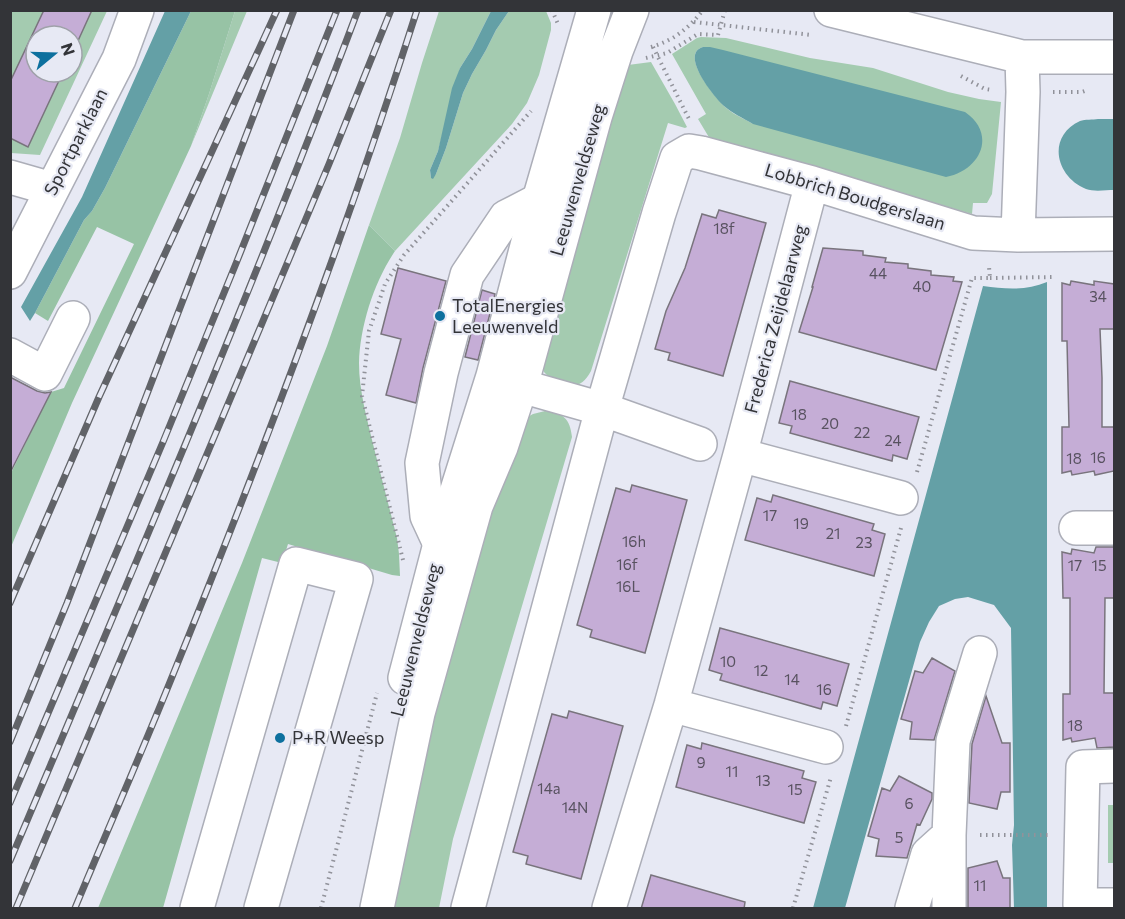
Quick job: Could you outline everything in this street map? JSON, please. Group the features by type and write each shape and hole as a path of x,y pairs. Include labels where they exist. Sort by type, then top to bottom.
{"street":[{"name":"Sportparklaan","path":"10,272 119,58 136,10"},
{"name":"Leeuwenveldseweg","path":"377,909 418,713 476,506 501,447 507,381 539,200 594,10"},
{"name":"Leeuwenveldseweg","path":"356,909 410,659 440,544 507,381 616,51 632,10"},
{"path":"831,10 1022,57 1114,57"},
{"path":"1018,235 1022,57"},
{"path":"468,909 602,409 659,213 677,158 685,152 694,151"},
{"name":"Lobbrich Boudgerslaan","path":"694,151 813,183 973,233 1114,234"},
{"path":"10,177 51,189"},
{"name":"Frederica Zeijdelaarweg","path":"609,909 671,705 813,183"},
{"path":"440,544 427,516 422,463 441,373 467,275 506,217 539,200"},
{"path":"10,355 45,374 73,318"},
{"path":"507,381 602,409 700,444"},
{"path":"740,455 907,499"},
{"path":"1076,528 1114,528"},
{"path":"197,909 296,564 356,579 261,909"},
{"path":"949,909 953,741 980,653"},
{"path":"671,705 835,749"},
{"path":"1114,766 1083,766 1080,905 1114,905"},
{"path":"912,909 928,854 949,835"}],"path":[{"path":"552,10 559,25"},
{"path":"653,47 690,120 696,144 694,151"},
{"path":"989,267 990,278"},
{"path":"793,909 835,749 972,278 1055,277"},
{"path":"1001,835 1058,835"}],"green space":[{"path":"10,11 107,11 84,60 84,24 24,24 24,84 73,84 40,155 11,153"},
{"path":"191,11 235,11 191,146 72,403 11,547 11,473 51,392 64,388 134,244 97,227 48,321 35,313 84,220 105,188"},
{"path":"235,11 247,11 191,146 209,94"},
{"path":"439,11 491,11 460,68 438,151 430,170 431,178 436,174 446,148 463,93 496,30 509,11 546,11 551,30 539,75 527,103 512,124 395,251 369,225 400,138"},
{"path":"697,38 726,38 810,58 873,68 948,92 1001,102 992,194 987,203 973,203 972,214 710,139 698,119 706,114 672,54","holes":["703,47 753,124 727,109 713,94 696,66 697,51"]},
{"path":"651,62 687,127 668,123 591,371 582,383 565,385 547,376 542,369 539,344 628,65"},
{"path":"369,225 395,251 381,276 365,319 359,363 360,384 366,414 397,538 400,576 288,544 282,563 262,558 163,908 98,908 242,563 327,346"},
{"path":"545,411 561,415 569,425 572,437 453,839 439,908 389,908 419,758 479,529 524,419"},
{"path":"1108,805 1114,805 1114,863 1108,863"}],"water":[{"path":"165,11 191,11 105,188 84,220 30,321 21,307 82,197"},
{"path":"491,11 509,11 496,30 463,93 446,148 433,179 430,170 438,151 452,88 460,68"},
{"path":"703,47 723,50 965,112 975,121 980,130 981,150 968,167 946,177 753,124 724,106 701,76 695,58 697,51"},
{"path":"1114,119 1114,190 1089,190 1076,183 1068,176 1059,156 1062,137 1069,128 1080,121"},
{"path":"1047,282 1047,908 1014,908 1011,628 994,605 968,597 955,599 939,606 920,642 845,908 813,908 983,286 1023,288"}],"building":[{"path":"44,10 92,10 84,28 84,24 37,24"},
{"path":"24,52 24,84 57,84 28,147 10,138 10,82"},
{"path":"719,210 766,223 723,376 668,360 670,353 655,349 666,311 685,268 702,214 716,218"},
{"path":"823,248 863,251 863,255 886,258 885,262 908,264 908,268 931,271 931,275 954,277 953,281 962,282 936,370 799,332"},
{"path":"398,268 446,281 416,403 386,395 401,339 381,334"},
{"path":"1071,281 1094,285 1094,281 1114,284 1114,329 1100,329 1102,427 1114,427 1114,471 1095,475 1094,471 1072,475 1071,471 1062,473 1062,427 1069,427 1067,341 1062,341 1062,283 1070,285"},
{"path":"482,290 495,294 478,360 465,357"},
{"path":"10,377 37,391 51,392 10,473"},
{"path":"790,381 919,417 907,459 893,455 892,461 790,433 792,426 779,423"},
{"path":"632,485 687,500 645,653 590,637 592,630 577,625 616,488 630,492"},
{"path":"773,495 874,524 872,530 885,534 874,576 745,540 757,498 771,502"},
{"path":"1096,547 1114,547 1114,598 1105,598 1104,693 1114,693 1114,747 1097,748 1095,738 1072,742 1071,738 1063,740 1063,694 1070,694 1070,598 1063,598 1062,552 1071,554 1072,549 1094,553"},
{"path":"720,628 849,664 837,706 823,702 821,709 720,680 722,674 709,670"},
{"path":"932,658 955,671 934,740 910,739 912,722 901,719 915,671 923,673"},
{"path":"986,696 1002,743 1010,743 1010,792 1001,792 997,809 969,803 972,744"},
{"path":"569,711 623,726 581,879 526,864 528,856 513,852 552,714 567,718"},
{"path":"702,743 804,771 802,778 816,782 804,823 676,787 687,745 701,749"},
{"path":"899,776 932,793 932,799 920,825 917,824 907,858 876,856 879,839 868,836 882,788 890,791"},
{"path":"997,861 1003,878 1010,878 1010,909 968,909 968,868"},
{"path":"651,875 745,902 744,909 641,909"}],"railway":[{"path":"10,603 99,397 277,10"},
{"path":"10,742 67,603 294,10"},
{"path":"10,803 163,442 337,10"},
{"path":"10,861 232,331 358,10"},
{"path":"16,908 329,164 391,10"},
{"path":"75,908 172,677 270,429 361,179 417,10"}],"place":[{"name":"TotalEnergies Leeuwenveld","path":"440,316"},
{"name":"P+R Weesp","path":"280,738"}]}
